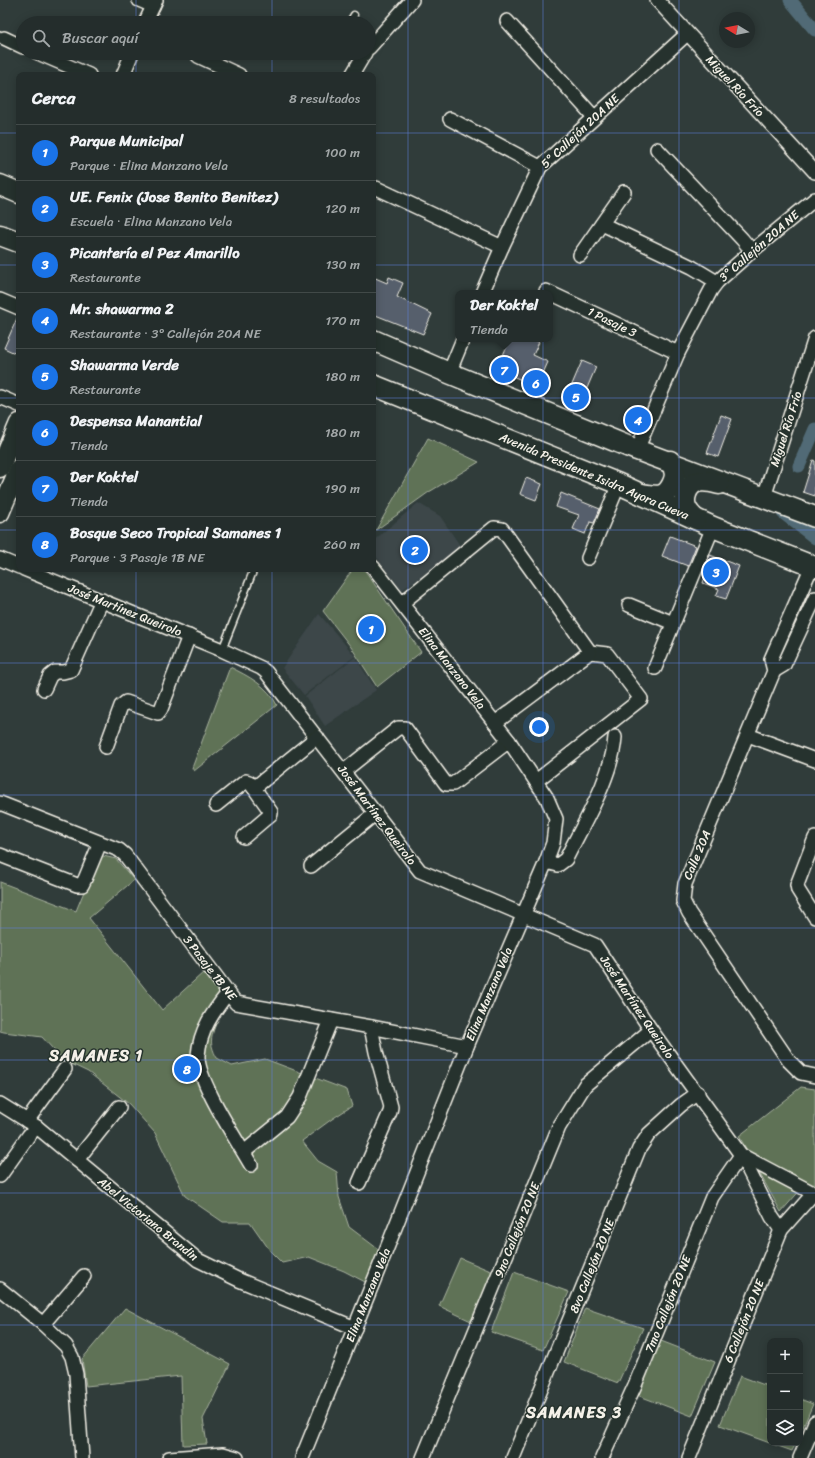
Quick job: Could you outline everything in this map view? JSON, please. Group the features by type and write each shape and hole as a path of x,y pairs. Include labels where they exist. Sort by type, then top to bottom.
{"main road":[{"path":"0,185 16,192"},
{"path":"0,235 16,241"},
{"path":"376,341 637,450 670,461 815,517"},
{"name":"Avenida Presidente Isidro Ayora Cueva","path":"376,386 619,484 713,527 813,566"},
{"path":"0,468 16,430"},
{"path":"640,494 656,496 667,492 674,478 675,471 670,461"},
{"path":"0,513 16,475"},
{"path":"695,519 687,509 684,502 686,494 691,486 696,482 705,481 744,489"}],"street":[{"path":"139,0 154,3 148,16"},
{"path":"376,40 412,0"},
{"name":"Miguel Río Frío","path":"657,0 686,34 815,172"},
{"path":"507,21 594,117"},
{"name":"5° Callejón 20A NE","path":"483,290 540,167 686,34"},
{"path":"4,38 16,44"},
{"path":"54,60 82,72"},
{"path":"124,72 129,60"},
{"path":"207,60 233,72"},
{"path":"354,72 361,60"},
{"path":"450,119 540,167"},
{"path":"657,149 752,251"},
{"path":"376,188 502,247"},
{"path":"580,255 624,192"},
{"name":"3° Callejón 20A NE","path":"637,450 678,353 711,290 717,282 752,251 815,199"},
{"path":"602,224 692,267 717,282"},
{"name":"1 Pasaje 3","path":"553,294 678,353"},
{"path":"0,300 16,307"},
{"name":"Miguel Río Frío","path":"764,497 815,338"},
{"path":"449,373 462,342"},
{"path":"0,397 16,404"},
{"path":"588,558 619,484"},
{"path":"402,603 494,528 498,527 502,529 590,652"},
{"path":"655,668 713,527"},
{"path":"0,559 16,566"},
{"name":"Calle 20A","path":"813,566 771,659 774,671 685,884 683,901 689,913 789,1061 802,1073 815,1076"},
{"name":"Elina Manzano Vela","path":"302,1458 467,1046 546,862 553,843 556,820 547,798 509,741 376,571"},
{"name":"José Martínez Queirolo","path":"32,572 189,636 261,668 266,672 344,771 420,871 595,945 651,1030 742,1155 772,1217 781,1230"},
{"name":"Calle 20A","path":"774,671 784,665 815,598"},
{"path":"44,689 50,676 55,672 71,670 102,600"},
{"path":"629,605 673,623"},
{"path":"106,747 121,706 126,702 158,713 161,709 189,636"},
{"path":"495,723 590,652 607,654 641,699 536,781"},
{"path":"344,771 398,728 405,728 446,784 453,784 509,741"},
{"path":"748,735 815,760"},
{"path":"254,788 317,737"},
{"path":"546,862 558,864 566,859 607,777 614,752 615,737"},
{"path":"216,805 246,782 249,782 271,814 244,837"},
{"name":"3 Pasaje 1B NE","path":"0,803 119,850 125,855 236,1003 467,1046"},
{"path":"311,866 376,813"},
{"path":"815,838 797,885 798,890 815,917"},
{"path":"0,855 77,885 82,885 100,843"},
{"path":"228,993 206,1025 202,1035 198,1056 200,1072 210,1094 251,1165"},
{"path":"244,1152 287,1117 300,1097 331,1020"},
{"path":"359,1183 391,1107 370,1027"},
{"name":"9no Callejón 20 NE","path":"423,1458 559,1127 585,1085 651,1030"},
{"path":"0,1176 29,1135 32,1124 65,1069"},
{"name":"8vo Callejón 20 NE","path":"513,1458 639,1149 649,1134 681,1105 698,1093"},
{"name":"Abel Victoriano Brandin","path":"0,1104 32,1124 198,1260 239,1280 355,1328"},
{"path":"77,1160 119,1107"},
{"name":"José Martínez Queirolo","path":"742,1155 814,1194"},
{"name":"7mo Callejón 20 NE","path":"602,1458 635,1385 712,1197 742,1155"},
{"name":"6 Callejón 20 NE","path":"689,1458 781,1230 814,1194"},
{"path":"43,1324 84,1276"},
{"path":"0,1289 43,1324 66,1346 72,1357 76,1374 82,1458"},
{"path":"800,1458 815,1422"},
{"path":"169,1458 223,1454 237,1458"}],"lane":[{"path":"222,650 253,572"}],"shaded area":[{"path":"418,503 440,516 461,547 402,590 376,557 376,538"},
{"path":"319,614 355,656 304,695 282,668"},
{"path":"355,657 376,690 325,726 305,696"}],"green space":[{"path":"428,438 479,462 429,492 376,530"},
{"path":"351,572 366,572 421,652 377,687 351,647 323,611"},
{"path":"230,667 257,682 268,692 277,705 194,771 192,768"},
{"path":"99,855 116,859 134,880 89,918 162,1010 204,972 228,1005 219,1019 212,1036 212,1046 217,1058 232,1066 265,1059 347,1090 352,1106 302,1141 318,1161 337,1172 339,1197 349,1227 382,1252 369,1284 344,1271 309,1257 282,1263 271,1252 250,1222 223,1222 185,1196 155,1133 129,1104 88,1072 63,1060 42,1037 0,1031 0,882 76,911"},
{"path":"801,1087 815,1089 815,1189 802,1188 781,1212 739,1136"},
{"path":"460,1258 493,1272 471,1321 439,1306"},
{"path":"514,1272 569,1292 543,1350 491,1332"},
{"path":"125,1308 230,1364 203,1419 207,1444 183,1445 181,1376 86,1386 82,1359"},
{"path":"585,1308 643,1328 618,1383 564,1362"},
{"path":"661,1341 715,1362 692,1416 637,1395"},
{"path":"740,1376 767,1386 767,1442 720,1425"},
{"path":"803,1400 813,1404 803,1427"},
{"path":"778,1446 794,1446 792,1451"}],"building":[{"path":"389,277 403,283 397,297 432,314 423,334 376,315 376,278 387,283"},
{"path":"16,321 16,354 4,348"},
{"path":"509,342 539,342 533,355 548,362 537,387 497,369"},
{"path":"582,361 596,367 582,400 568,394"},
{"path":"721,415 732,419 718,457 707,453"},
{"path":"813,460 815,461 815,496 803,492"},
{"path":"526,478 542,484 536,500 520,494"},
{"path":"561,493 600,509 594,523 590,522 585,534 573,529 579,515 556,507"},
{"path":"670,536 696,546 688,566 662,556"},
{"path":"710,555 739,566 726,599 716,596 719,589 703,583 706,573 703,572"}],"waterway":[{"path":"790,0 815,30"},
{"path":"799,466 815,429"},
{"path":"783,513 815,538"}],"place":[{"name":"Der Koktel","path":"504,370"},
{"name":"Despensa Manantial","path":"536,383"},
{"name":"Shawarma Verde","path":"576,397"},
{"name":"Mr. shawarma 2","path":"638,420"},
{"name":"UE. Fenix (Jose Benito Benitez)","path":"415,550"},
{"name":"Picantería el Pez Amarillo","path":"716,572"},
{"name":"Parque Municipal","path":"371,629"},
{"name":"Bosque Seco Tropical Samanes 1","path":"187,1069"}],"district":[{"name":"SAMANES 1","path":"96,1055"},
{"name":"SAMANES 3","path":"574,1412"}]}
